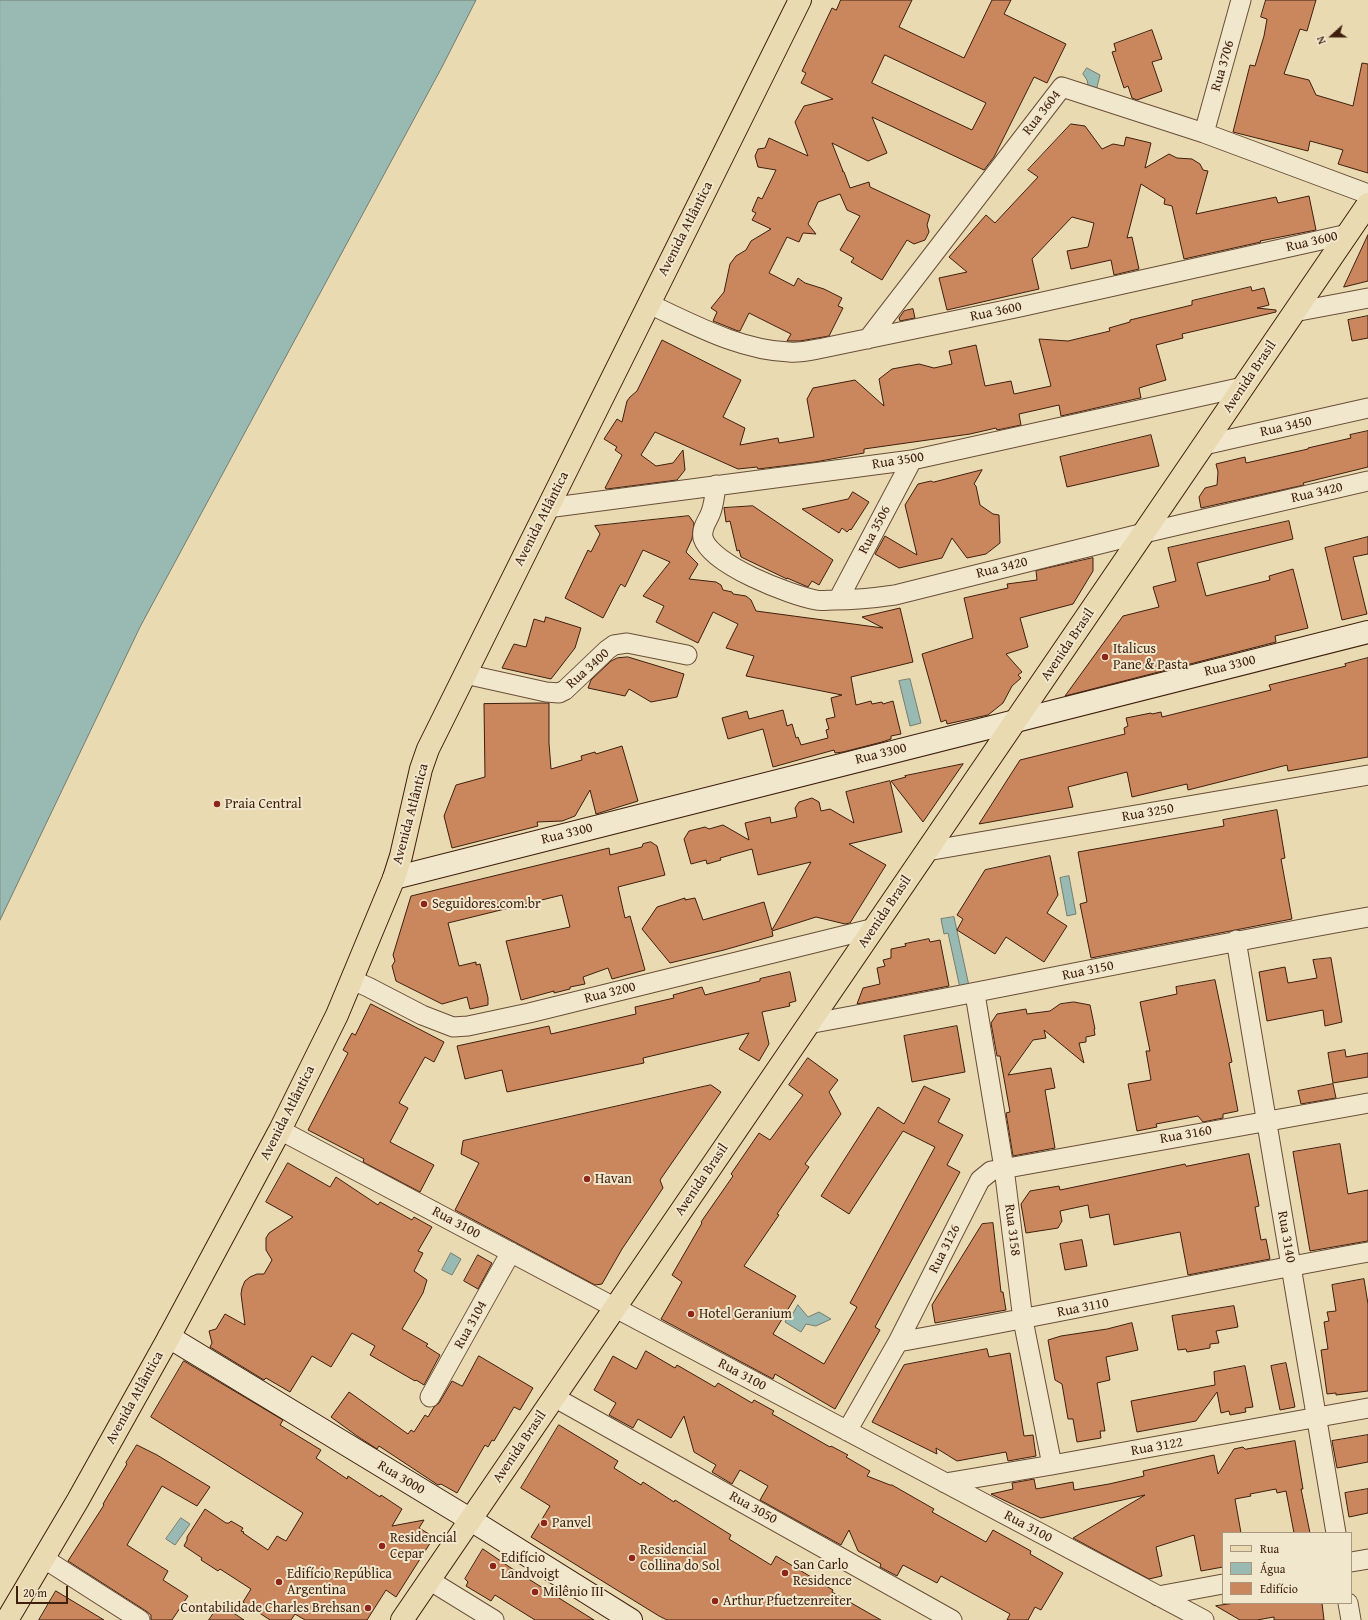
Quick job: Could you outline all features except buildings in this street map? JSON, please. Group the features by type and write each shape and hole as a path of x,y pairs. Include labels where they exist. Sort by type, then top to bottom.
{"main road":[{"name":"Avenida Atlântica","path":"7,1620 78,1500 169,1337 280,1130 352,980 394,878 428,749 800,0"},
{"name":"Avenida Brasil","path":"402,1620 1368,204"},
{"name":"Rua 3300","path":"394,878 1368,632"},
{"name":"Rua 3000","path":"169,1337 631,1620"}],"street":[{"name":"Rua 3706","path":"1204,132 1241,0"},
{"name":"Rua 3604","path":"868,339 1062,87 1204,132 1368,194"},
{"name":"Rua 3600","path":"649,304 722,337 762,350 791,352 823,348 1020,307 1348,234"},
{"path":"1294,312 1368,298"},
{"name":"Rua 3500","path":"547,508 912,460 1244,387"},
{"name":"Rua 3450","path":"1204,445 1368,408"},
{"name":"Rua 3506","path":"838,600 912,460"},
{"name":"Rua 3420","path":"716,485 711,512 704,524 703,538 709,547 726,563 751,578 816,600 859,600 895,595 1144,532 1368,481"},
{"name":"Rua 3400","path":"465,674 546,692 559,693 565,690 607,650 614,646 627,643 687,655"},
{"name":"Rua 3250","path":"927,851 1368,775"},
{"name":"Rua 3150","path":"808,1024 975,994 1236,940 1368,917"},
{"name":"Rua 3200","path":"352,980 422,1015 453,1027 468,1026 529,1013 875,928"},
{"name":"Rua 3140","path":"1236,940 1336,1532"},
{"name":"Rua 3158","path":"975,994 1004,1168 1023,1320 1052,1466"},
{"name":"Rua 3160","path":"1004,1168 1368,1103"},
{"name":"Rua 3100","path":"280,1130 1204,1620"},
{"name":"Rua 3126","path":"898,1342 980,1180 991,1171 1004,1168"},
{"name":"Rua 3104","path":"430,1397 511,1252"},
{"name":"Rua 3110","path":"898,1342 1023,1320 1368,1252"},
{"path":"847,1430 898,1342"},
{"name":"Rua 3050","path":"554,1397 952,1620"},
{"name":"Rua 3122","path":"945,1483 1052,1466 1368,1408"},
{"path":"43,1558 140,1620"},
{"path":"1352,1562 1368,1558"},
{"path":"429,1580 494,1620"},
{"path":"1158,1596 1222,1584"},
{"path":"1348,1604 1351,1620"}],"water":[{"path":"0,0 476,0 442,67 140,627 0,920"},
{"path":"1087,68 1100,75 1096,91 1089,89 1087,80 1083,74"},
{"path":"910,679 921,723 910,726 899,681"},
{"path":"1069,876 1076,914 1067,916 1060,878"},
{"path":"954,917 969,986 960,988 948,933 944,934 941,919"},
{"path":"451,1253 461,1259 452,1275 442,1270"},
{"path":"798,1305 808,1317 819,1312 831,1319 816,1326 806,1324 801,1332 785,1322 789,1313 793,1313"},
{"path":"181,1518 190,1524 175,1545 166,1539"}],"place":[{"name":"Italicus Pane & Pasta","path":"1105,657"},
{"name":"Praia Central","path":"217,804"},
{"name":"Seguidores.com.br","path":"424,904"},
{"name":"Havan","path":"587,1179"},
{"name":"Hotel Geranium","path":"691,1314"},
{"name":"Panvel","path":"544,1523"},
{"name":"Residencial Cepar","path":"382,1546"},
{"name":"Residencial Collina do Sol","path":"632,1558"},
{"name":"Edifício Landvoigt","path":"493,1566"},
{"name":"San Carlo Residence","path":"785,1573"},
{"name":"Edifício República Argentina","path":"279,1582"},
{"name":"Milênio III","path":"535,1592"},
{"name":"Arthur Pfuetzenreiter","path":"715,1601"},
{"name":"Contabilidade Charles Brehsan","path":"368,1608"}]}
